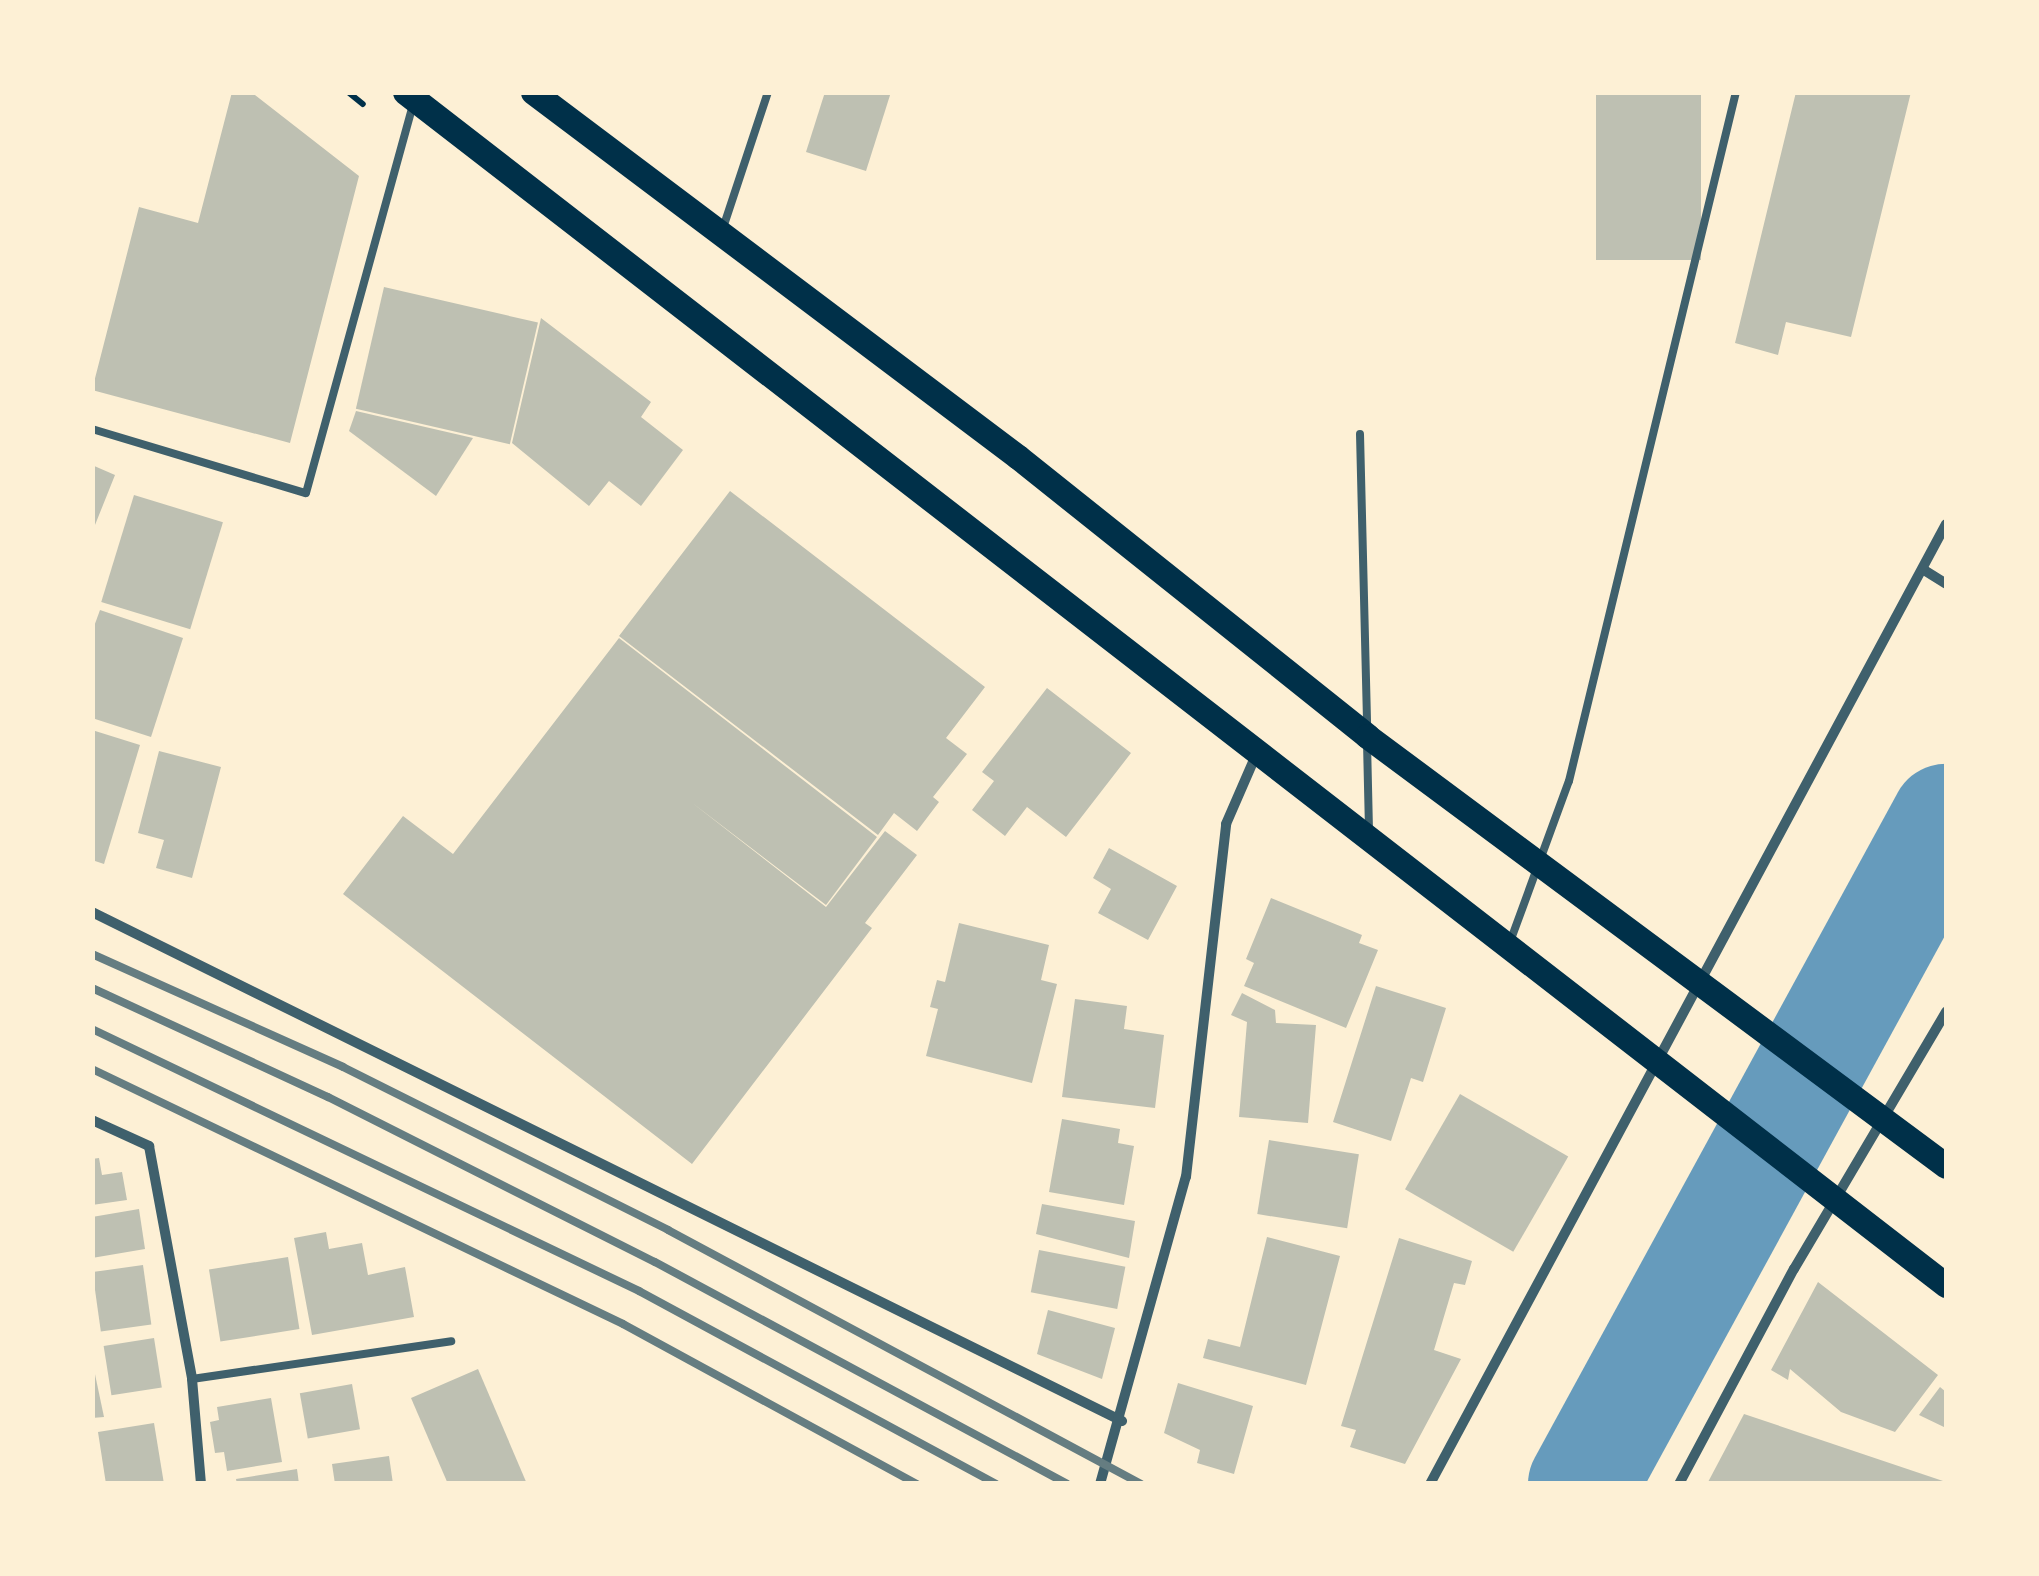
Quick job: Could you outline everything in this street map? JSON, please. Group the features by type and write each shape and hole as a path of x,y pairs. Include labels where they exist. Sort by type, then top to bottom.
{"main road":[{"path":"534,92 722,233 1367,736 1540,860 1946,1166"},
{"path":"409,96 1258,752 1370,833 1654,1063 1835,1194 1946,1285"}],"street":[{"path":"1430,1484 1654,1063 1703,985 1946,524"},
{"path":"1924,570 1946,584"},
{"path":"1100,1484 1122,1421 1186,1177 1226,824 1258,752"},
{"path":"92,912 1122,1421"},
{"path":"1679,1484 1835,1194 1946,1012"},
{"path":"92,1120 149,1146 192,1380 201,1484"}],"lane":[{"path":"722,233 768,92"},
{"path":"1508,945 1570,781 1736,92"},
{"path":"92,430 306,493 409,96"},
{"path":"1360,434 1370,833"},
{"path":"192,1380 451,1341"}],"building":[{"path":"232,92 251,92 359,176 290,443 92,390 139,207 198,223"},
{"path":"825,92 891,92 866,171 806,152"},
{"path":"1596,92 1701,92 1701,260 1596,260"},
{"path":"1796,92 1911,92 1851,337 1786,322 1778,355 1735,343"},
{"path":"384,287 538,323 510,444 356,409"},
{"path":"541,318 651,402 641,417 683,450 641,506 609,481 589,506 512,443"},
{"path":"356,411 473,438 436,496 349,431"},
{"path":"92,465 115,475 93,530 92,530"},
{"path":"730,491 985,687 946,738 967,754 933,797 939,802 917,831 894,813 878,835 619,636"},
{"path":"134,495 223,522 190,629 101,602"},
{"path":"100,610 183,638 151,737 92,718 92,632"},
{"path":"619,638 877,837 826,905 691,802 826,907 885,831 917,855 865,923 872,928 692,1164 343,894 403,816 453,854"},
{"path":"1047,688 1131,753 1066,837 1027,807 1005,836 972,810 994,781 982,772"},
{"path":"92,730 140,745 104,864 92,860"},
{"path":"159,751 221,767 192,878 156,868 164,840 138,833"},
{"path":"1109,848 1177,886 1148,940 1098,913 1111,889 1093,878"},
{"path":"1271,898 1362,935 1359,943 1378,950 1346,1028 1244,986 1254,963 1246,959"},
{"path":"959,923 1049,945 1041,980 1057,984 1032,1083 926,1056 938,1009 930,1007 937,980 945,982"},
{"path":"1376,986 1446,1008 1423,1082 1411,1078 1391,1141 1333,1122"},
{"path":"1242,993 1275,1010 1276,1023 1316,1025 1308,1123 1239,1117 1247,1022 1231,1015"},
{"path":"1075,999 1127,1006 1124,1029 1164,1035 1155,1108 1062,1097"},
{"path":"1460,1094 1568,1156 1513,1252 1405,1189"},
{"path":"1062,1119 1120,1129 1118,1143 1134,1146 1124,1205 1049,1192"},
{"path":"1269,1140 1359,1154 1347,1228 1257,1214"},
{"path":"99,1158 102,1175 122,1172 127,1200 92,1205 92,1159"},
{"path":"1042,1204 1135,1221 1129,1258 1036,1234"},
{"path":"139,1209 145,1249 92,1258 92,1217"},
{"path":"326,1232 329,1249 362,1243 368,1275 405,1267 414,1317 312,1335 294,1238"},
{"path":"1267,1237 1340,1256 1306,1385 1203,1358 1208,1339 1240,1347"},
{"path":"1399,1238 1472,1261 1465,1285 1454,1283 1434,1350 1461,1359 1405,1464 1350,1447 1356,1430 1341,1426"},
{"path":"1039,1250 1125,1267 1117,1309 1031,1292"},
{"path":"288,1257 299,1329 220,1342 209,1270"},
{"path":"143,1265 151,1324 101,1332 92,1272"},
{"path":"1818,1282 1938,1375 1895,1432 1841,1412 1790,1369 1788,1380 1771,1370"},
{"path":"1048,1310 1115,1328 1102,1379 1037,1354"},
{"path":"154,1338 162,1387 111,1395 104,1346"},
{"path":"92,1360 104,1417 92,1418"},
{"path":"478,1369 527,1484 448,1484 411,1398"},
{"path":"1178,1383 1253,1406 1234,1474 1197,1463 1200,1450 1164,1433"},
{"path":"352,1384 360,1429 308,1439 300,1393"},
{"path":"1940,1387 1946,1392 1946,1428 1919,1415"},
{"path":"271,1398 282,1462 227,1471 224,1452 215,1453 210,1422 219,1420 217,1407"},
{"path":"1744,1414 1946,1482 1946,1484 1707,1484"},
{"path":"154,1423 164,1484 106,1484 98,1432"},
{"path":"389,1456 393,1484 335,1484 332,1464"},
{"path":"297,1469 299,1484 237,1484 236,1479"}],"waterway":[{"path":"1583,1484 1946,819"}],"railway":[{"path":"92,954 343,1067 668,1230 1141,1484"},
{"path":"92,988 328,1097 655,1262 1067,1484"},
{"path":"92,1029 639,1291 996,1484"},
{"path":"92,1069 623,1324 917,1484"}]}
